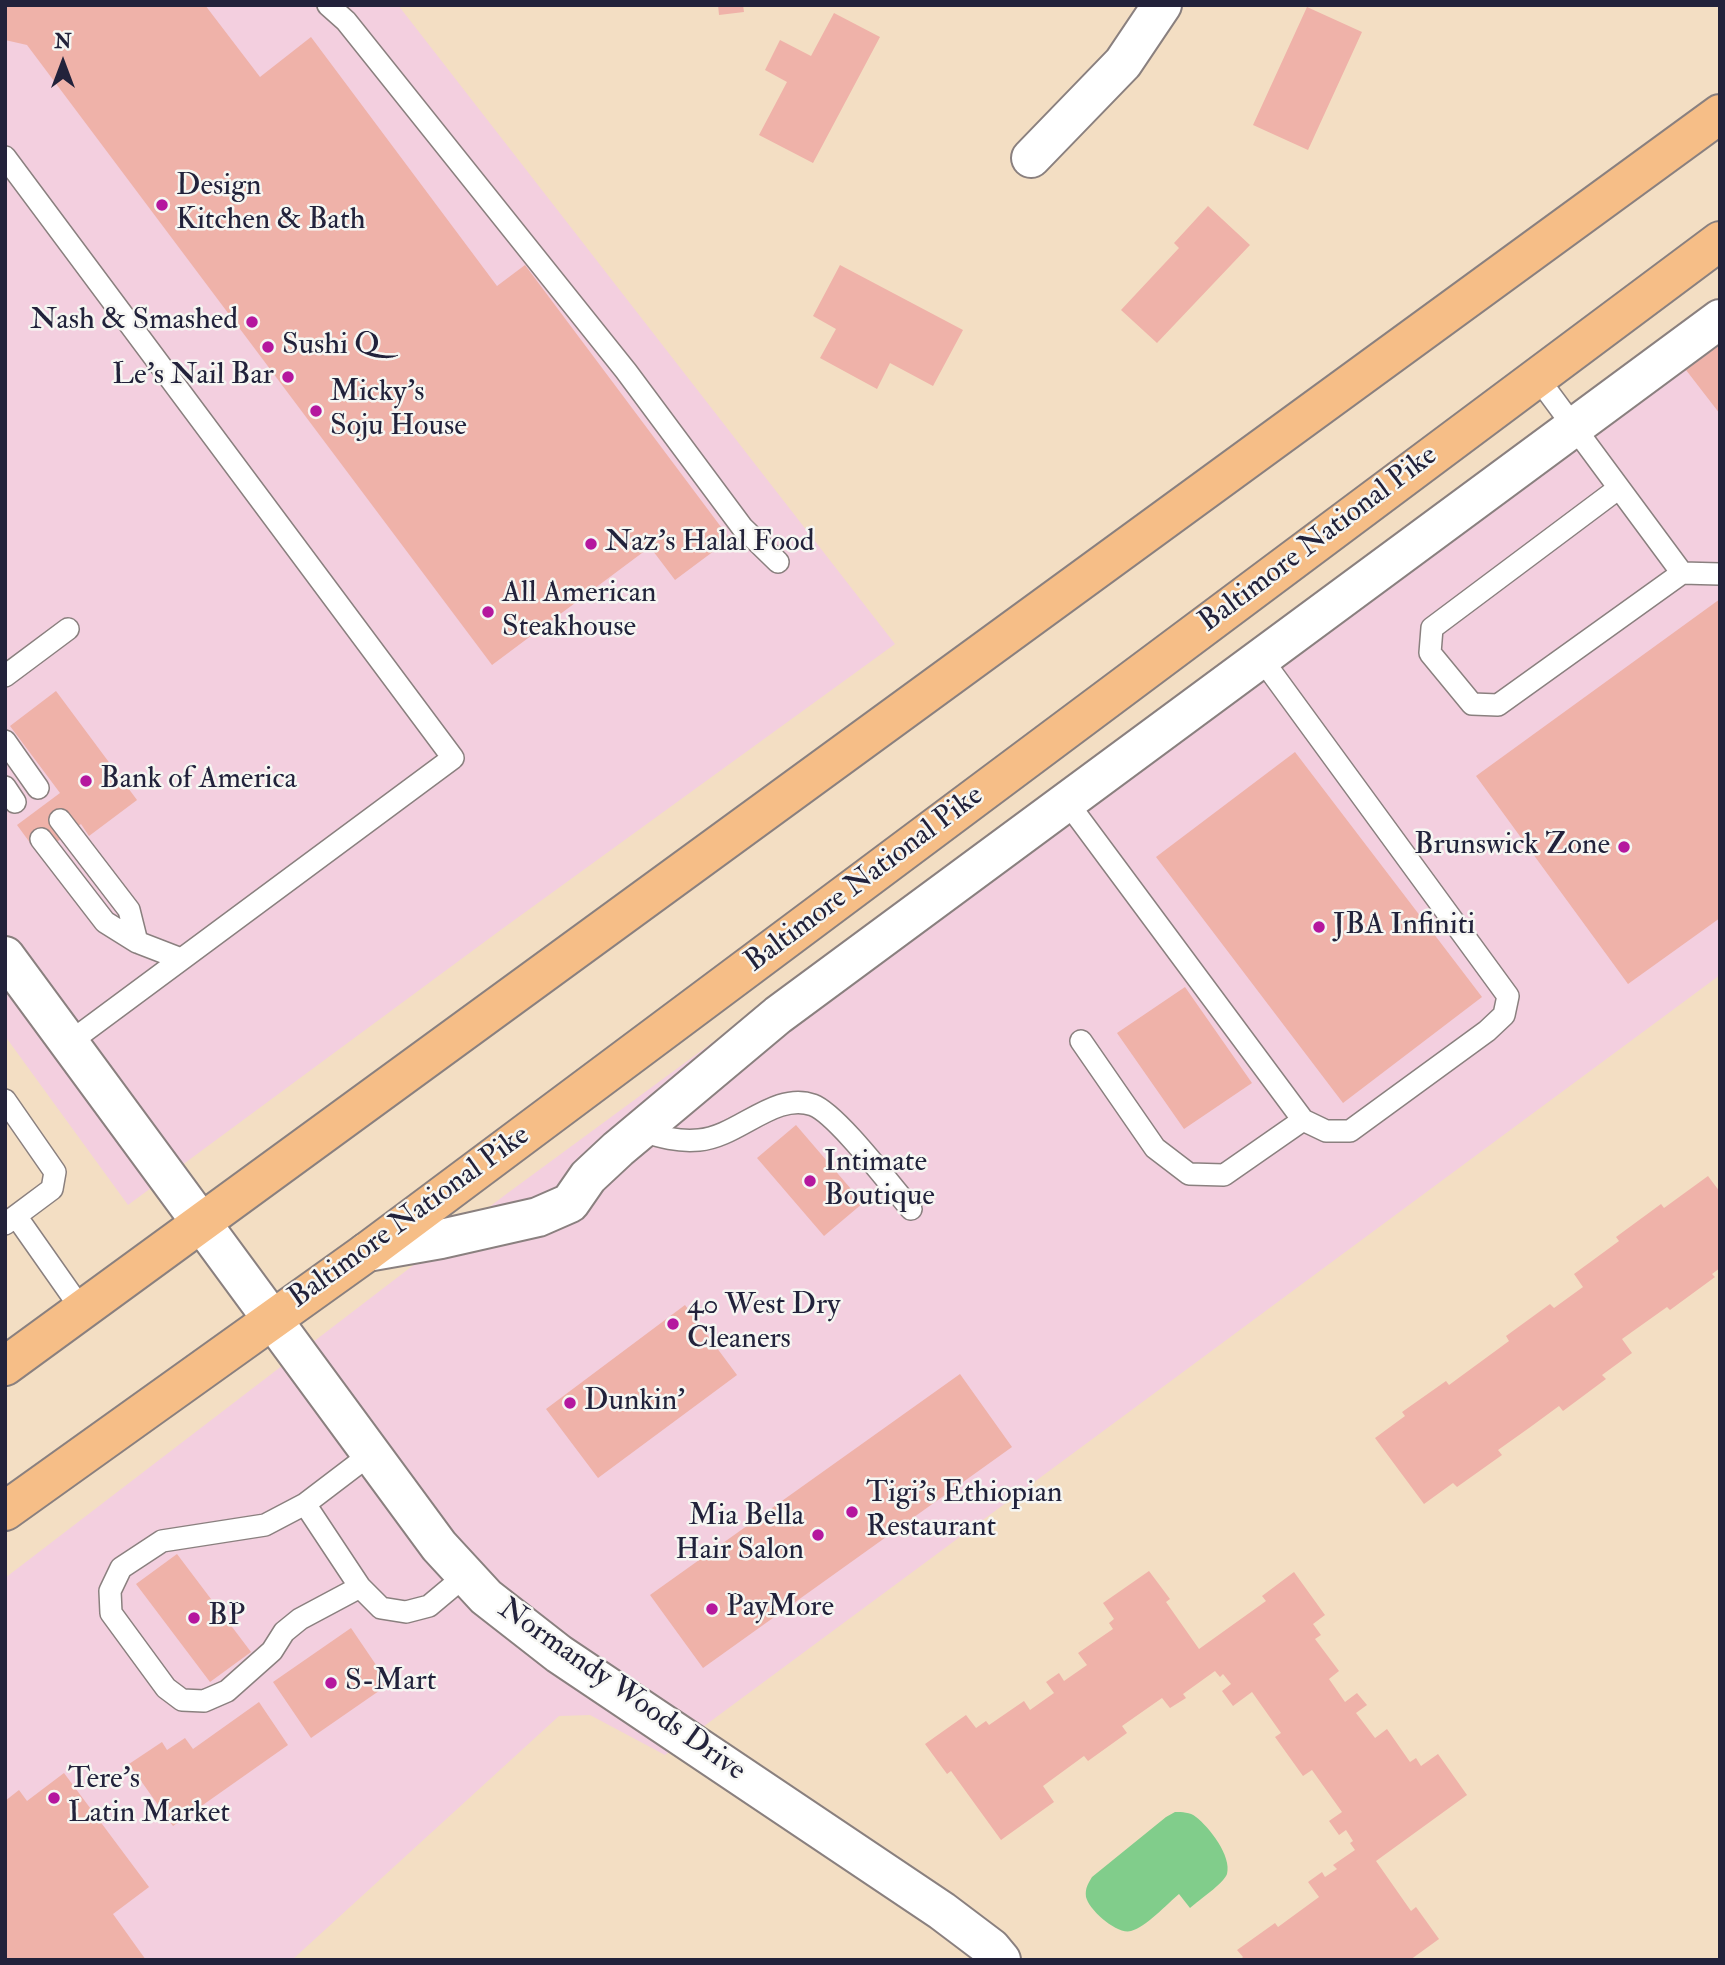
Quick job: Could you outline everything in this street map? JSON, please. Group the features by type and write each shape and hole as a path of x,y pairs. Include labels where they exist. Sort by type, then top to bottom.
{"main road":[{"path":"5,1366 1720,114"},
{"name":"Baltimore National Pike","path":"5,1511 367,1252 1720,241"}],"street":[{"path":"1031,158 1123,63 1162,5"},
{"path":"367,1252 441,1239 538,1217 570,1203 588,1177 618,1149 778,1015 1720,319"},
{"name":"Normandy Woods Drive","path":"10,971 70,1042 439,1546 486,1597 559,1654 942,1911 991,1948 1002,1960"}],"lane":[{"path":"328,5 346,21 454,158 565,292 742,527 778,562"},
{"path":"5,157 453,758 70,1042"},
{"path":"1537,377 1682,573"},
{"path":"1619,488 1432,628 1430,653 1472,704 1498,705 1682,573 1720,574"},
{"path":"5,676 68,629"},
{"path":"1067,802 1303,1120 1326,1131 1350,1130 1487,1031 1504,1015 1508,996 1261,658"},
{"path":"5,741 38,788"},
{"path":"60,820 129,910 137,942"},
{"path":"41,839 105,922 137,942 181,959"},
{"path":"1082,1041 1156,1148 1188,1174 1224,1175 1303,1120"},
{"path":"642,1130 670,1140 701,1140 734,1130 791,1101 813,1105 831,1116 911,1209"},
{"path":"6,1102 55,1172 52,1189 10,1220 82,1310"},
{"path":"360,1587 300,1619 284,1632 272,1651 227,1691 204,1701 182,1700 166,1688 111,1613 110,1591 121,1568 162,1541 265,1525 305,1504 372,1454"},
{"path":"305,1504 360,1587 381,1608 406,1612 429,1606 466,1575"}],"shaded area":[{"path":"5,5 398,5 895,644 128,1205 5,1036"},
{"path":"1720,302 1720,975 665,1755 590,1715 559,1716 292,1960 5,1960 5,1578 505,1195"}],"green space":[{"path":"1175,1812 1191,1814 1207,1828 1223,1851 1228,1867 1227,1874 1216,1887 1190,1908 1179,1894 1137,1929 1118,1929 1104,1920 1088,1902 1088,1884 1092,1877"}],"building":[{"path":"5,5 205,5 260,77 311,37 497,286 525,265 730,539 675,580 650,547 492,665 27,45 5,40"},
{"path":"718,5 743,5 744,12 719,15"},
{"path":"1307,7 1362,32 1308,150 1253,125"},
{"path":"834,13 880,37 813,163 759,135 787,82 765,70 780,40 811,56"},
{"path":"1208,206 1250,245 1157,343 1121,310 1179,248 1174,243"},
{"path":"840,265 963,330 933,386 890,363 877,389 820,358 836,329 813,316"},
{"path":"1720,345 1720,414 1686,370"},
{"name":"Brunswick Zone","path":"1720,599 1720,918 1628,984 1476,776"},
{"name":"Bank of America","path":"56,691 137,800 89,836 81,824 39,855 17,825 60,793 10,726"},
{"name":"JBA Infiniti","path":"1295,752 1482,997 1343,1103 1156,857"},
{"path":"1185,987 1252,1083 1184,1129 1117,1033"},
{"name":"Intimate Boutique","path":"796,1125 863,1203 824,1236 757,1158"},
{"path":"1708,1176 1720,1192 1720,1268 1712,1274 1715,1277 1670,1310 1667,1307 1622,1339 1632,1353 1602,1375 1606,1379 1563,1411 1559,1406 1498,1450 1502,1455 1457,1487 1453,1483 1424,1504 1375,1438 1405,1416 1402,1412 1446,1381 1449,1385 1509,1341 1506,1336 1550,1304 1554,1308 1583,1287 1574,1274 1619,1241 1616,1237 1661,1204 1664,1208"},
{"path":"685,1305 737,1375 598,1478 546,1409"},
{"path":"960,1374 1012,1447 703,1668 650,1595"},
{"name":"BP","path":"177,1554 251,1652 210,1682 136,1584"},
{"path":"1149,1571 1170,1599 1166,1602 1199,1649 1266,1601 1262,1596 1294,1572 1325,1615 1313,1624 1321,1635 1315,1639 1339,1671 1329,1679 1345,1702 1357,1693 1367,1705 1356,1713 1375,1738 1387,1729 1410,1762 1416,1758 1421,1766 1438,1754 1467,1795 1376,1861 1411,1911 1416,1907 1439,1939 1410,1960 1240,1960 1243,1957 1237,1950 1275,1923 1278,1927 1319,1897 1308,1882 1322,1872 1325,1877 1337,1869 1333,1865 1355,1850 1346,1830 1339,1835 1329,1821 1342,1812 1312,1770 1303,1776 1275,1737 1281,1733 1252,1692 1233,1706 1222,1691 1231,1684 1223,1674 1220,1677 1215,1671 1183,1694 1186,1698 1170,1708 1162,1698 1122,1726 1127,1733 1088,1761 1084,1756 1043,1786 1054,1802 1001,1840 951,1771 947,1774 925,1744 966,1715 976,1728 986,1721 989,1725 1024,1701 1030,1710 1054,1693 1046,1682 1059,1673 1064,1681 1087,1665 1078,1653 1113,1629 1109,1623 1114,1619 1103,1603"},
{"name":"S-Mart","path":"351,1628 389,1684 311,1738 273,1682"},
{"path":"259,1702 288,1745 173,1826 129,1764 162,1742 167,1750 185,1738 193,1749"},
{"path":"64,1773 149,1887 113,1914 146,1960 5,1960 5,1801 19,1790 27,1801"}],"place":[{"name":"Design Kitchen & Bath","path":"162,205"},
{"name":"Nash & Smashed","path":"252,322"},
{"name":"Sushi Q","path":"268,347"},
{"name":"Le's Nail Bar","path":"288,377"},
{"name":"Micky’s Soju House","path":"316,411"},
{"name":"Naz's Halal Food","path":"591,544"},
{"name":"All American Steakhouse","path":"488,612"},
{"name":"Bank of America","path":"86,781"},
{"name":"Brunswick Zone","path":"1624,847"},
{"name":"JBA Infiniti","path":"1319,927"},
{"name":"Intimate Boutique","path":"810,1181"},
{"name":"40 West Dry Cleaners","path":"673,1324"},
{"name":"Dunkin'","path":"570,1403"},
{"name":"Tigi's Ethiopian Restaurant","path":"852,1512"},
{"name":"Mia Bella Hair Salon","path":"818,1535"},
{"name":"PayMore","path":"712,1609"},
{"name":"BP","path":"194,1618"},
{"name":"S-Mart","path":"331,1683"},
{"name":"Tere's Latin Market","path":"54,1798"}]}
